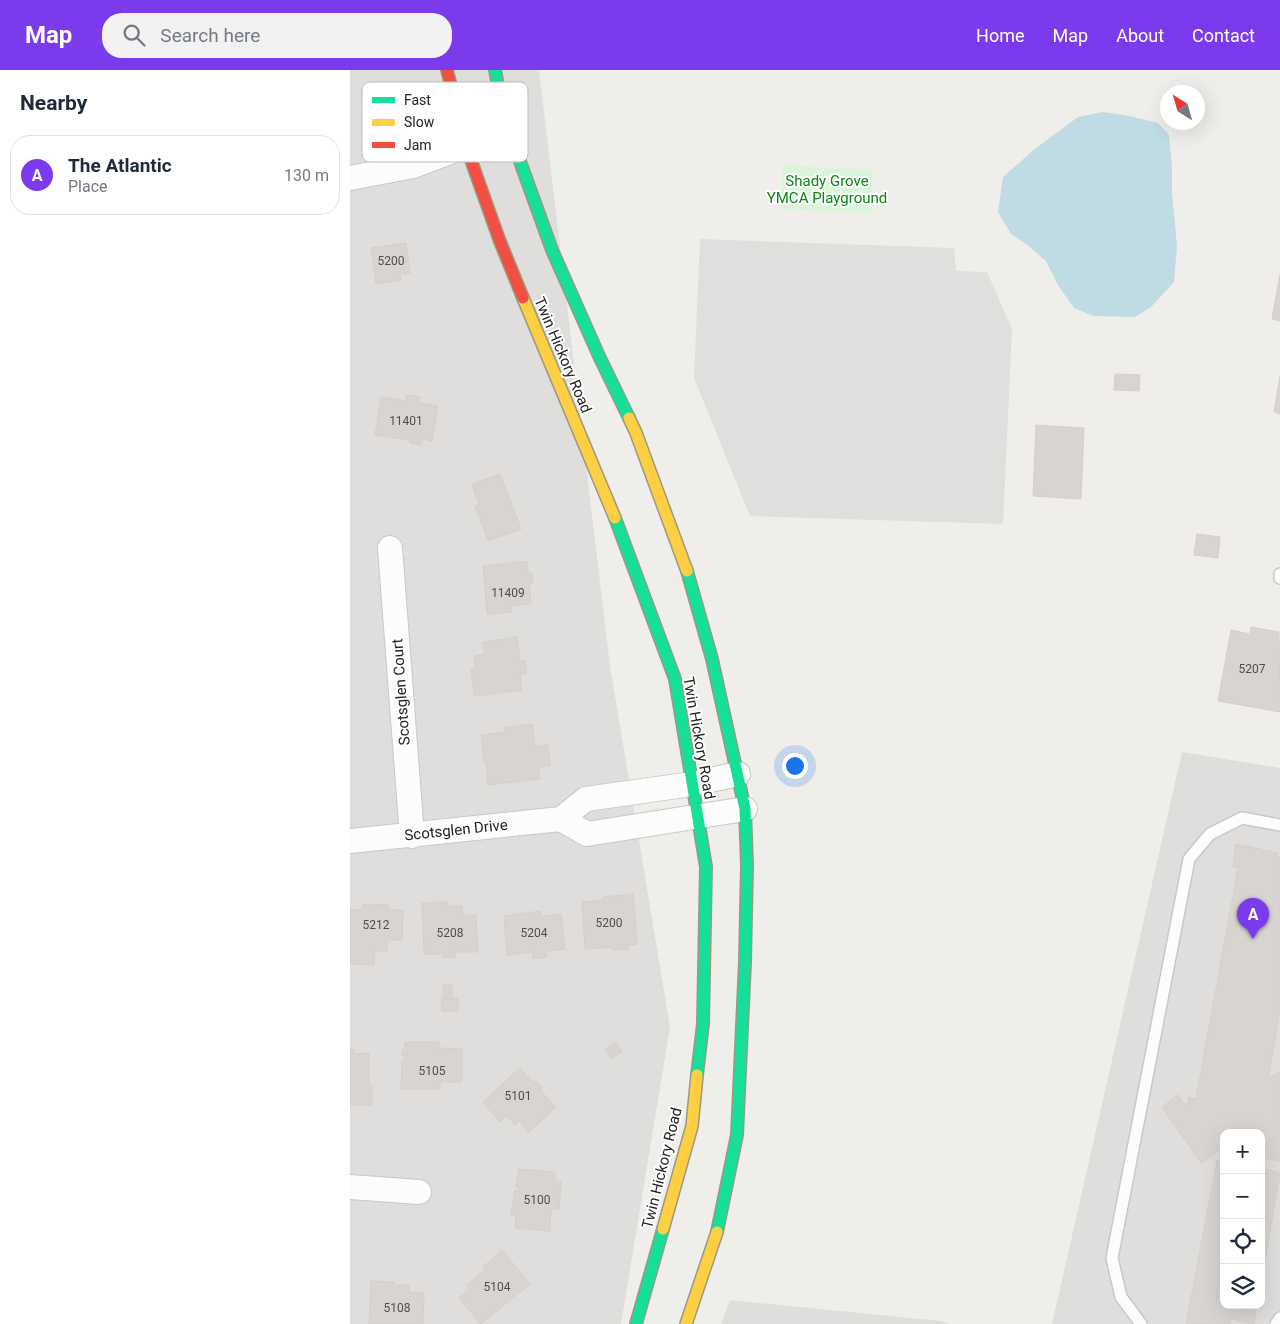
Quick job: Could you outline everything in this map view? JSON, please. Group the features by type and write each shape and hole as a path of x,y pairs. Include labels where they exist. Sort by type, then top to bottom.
{"main road":[{"name":"Twin Hickory Road","path":"472,162 499,239 613,513 675,679 706,867 703,1014 692,1126 636,1324"},
{"name":"Twin Hickory Road","path":"520,162 552,250 636,434 686,566 712,659 745,809 747,865 745,962 737,1135 716,1235 686,1324"}],"street":[{"path":"350,178 413,166 424,162"},
{"name":"Scotsglen Court","path":"390,548 412,836"},
{"path":"738,774 692,784 586,799 562,819 587,834 698,818 745,809"},
{"name":"Scotsglen Drive","path":"350,841 562,819"},
{"path":"350,1187 419,1192"}],"lane":[{"path":"1141,1324 1121,1297 1112,1258 1189,858 1210,834 1242,818 1280,825"},
{"path":"1276,1324 1280,1318"}],"shaded area":[{"path":"350,70 539,70 610,666 670,1027 621,1324 350,1324"},
{"path":"700,239 954,248 956,271 987,272 1012,329 1003,524 750,516 694,378"},
{"path":"1182,752 1280,768 1280,1324 1052,1324"},
{"path":"730,1300 940,1321 951,1324 721,1324"}],"green space":[{"name":"Shady Grove YMCA Playground","path":"783,165 873,170 871,213 780,209"}],"water":[{"path":"1103,112 1130,116 1158,123 1160,130 1164,130 1169,135 1177,246 1174,282 1151,307 1135,317 1093,316 1074,308 1058,285 1046,261 1011,234 998,212 1003,177 1036,148 1078,117"}],"building":[{"path":"406,243 410,273 400,275 401,280 376,284 371,248"},
{"path":"1280,274 1280,321 1272,319"},
{"path":"1115,374 1140,375 1139,391 1114,390"},
{"path":"1280,376 1280,414 1274,412"},
{"path":"407,395 420,397 419,403 438,406 432,441 422,439 421,445 410,443 410,440 375,435 381,397 406,401"},
{"path":"1036,425 1084,428 1081,499 1033,496"},
{"path":"500,474 521,529 488,541 475,506 479,505 472,484"},
{"path":"1197,534 1220,537 1218,558 1194,555"},
{"path":"527,561 528,574 532,573 533,583 529,583 531,604 511,606 512,612 487,614 483,566"},
{"path":"1251,627 1279,632 1280,712 1218,701 1231,630 1250,634"},
{"path":"517,637 520,661 525,660 527,673 520,674 522,690 474,696 471,670 476,669 474,656 484,655 483,642"},
{"path":"532,724 535,747 548,745 550,765 538,767 540,779 488,785 481,735 505,732 504,728"},
{"path":"1236,844 1278,853 1277,856 1280,857 1280,1010 1268,1079 1280,1071 1280,1161 1265,1159 1265,1129 1220,1129 1220,1150 1201,1163 1162,1107 1178,1095 1185,1105 1188,1103 1189,1097 1196,1099 1238,868 1233,867"},
{"path":"633,894 637,944 628,945 628,949 613,950 613,947 585,949 582,902 603,900 603,897"},
{"path":"448,902 448,906 462,906 463,915 476,915 478,952 455,952 455,957 443,958 443,954 424,954 422,903"},
{"path":"363,904 389,905 389,910 403,910 402,940 387,940 387,951 375,951 374,965 350,964 350,910 363,910"},
{"path":"541,911 541,916 561,914 565,949 546,951 547,957 533,959 532,952 507,955 504,916"},
{"path":"443,985 452,985 452,997 443,997"},
{"path":"458,998 458,1011 442,1011 441,999"},
{"path":"405,1042 439,1042 439,1048 462,1049 462,1082 440,1082 440,1089 401,1089 402,1061 405,1061 405,1056 402,1056 402,1050 405,1050"},
{"path":"615,1042 622,1051 612,1059 605,1050"},
{"path":"350,1050 354,1050 354,1054 369,1053 369,1087 372,1087 372,1105 350,1105"},
{"path":"520,1068 534,1083 536,1081 543,1088 540,1090 556,1107 529,1132 519,1121 515,1125 507,1116 500,1122 483,1102"},
{"path":"1217,1161 1220,1161 1220,1309 1256,1309 1254,1324 1231,1319 1230,1324 1186,1324"},
{"path":"519,1169 555,1172 555,1181 561,1182 559,1209 551,1209 550,1231 515,1228 516,1216 511,1215 515,1190 519,1191 519,1187 516,1187"},
{"path":"1265,1169 1280,1173 1265,1261"},
{"path":"502,1250 530,1284 481,1324 459,1298 470,1289 467,1285 485,1270 483,1267"},
{"path":"371,1281 394,1282 394,1285 409,1285 409,1292 424,1293 423,1324 369,1324"}],"traffic: fast":[{"path":"495,70 497,82"},
{"path":"520,162 552,250 629,418"},
{"path":"615,518 675,679 706,867 703,1024 697,1075"},
{"path":"687,571 712,659 745,809 747,865 745,962 737,1135 717,1232"},
{"path":"636,1324 663,1229"}],"traffic: slow":[{"path":"523,298 615,518"},
{"path":"629,418 687,571"},
{"path":"663,1229 692,1126 697,1075"},
{"path":"686,1324 717,1232"}],"traffic: jam":[{"path":"447,70 450,82"},
{"path":"472,162 499,239 523,298"}],"place":[{"name":"The Atlantic","path":"1253,939"}]}
